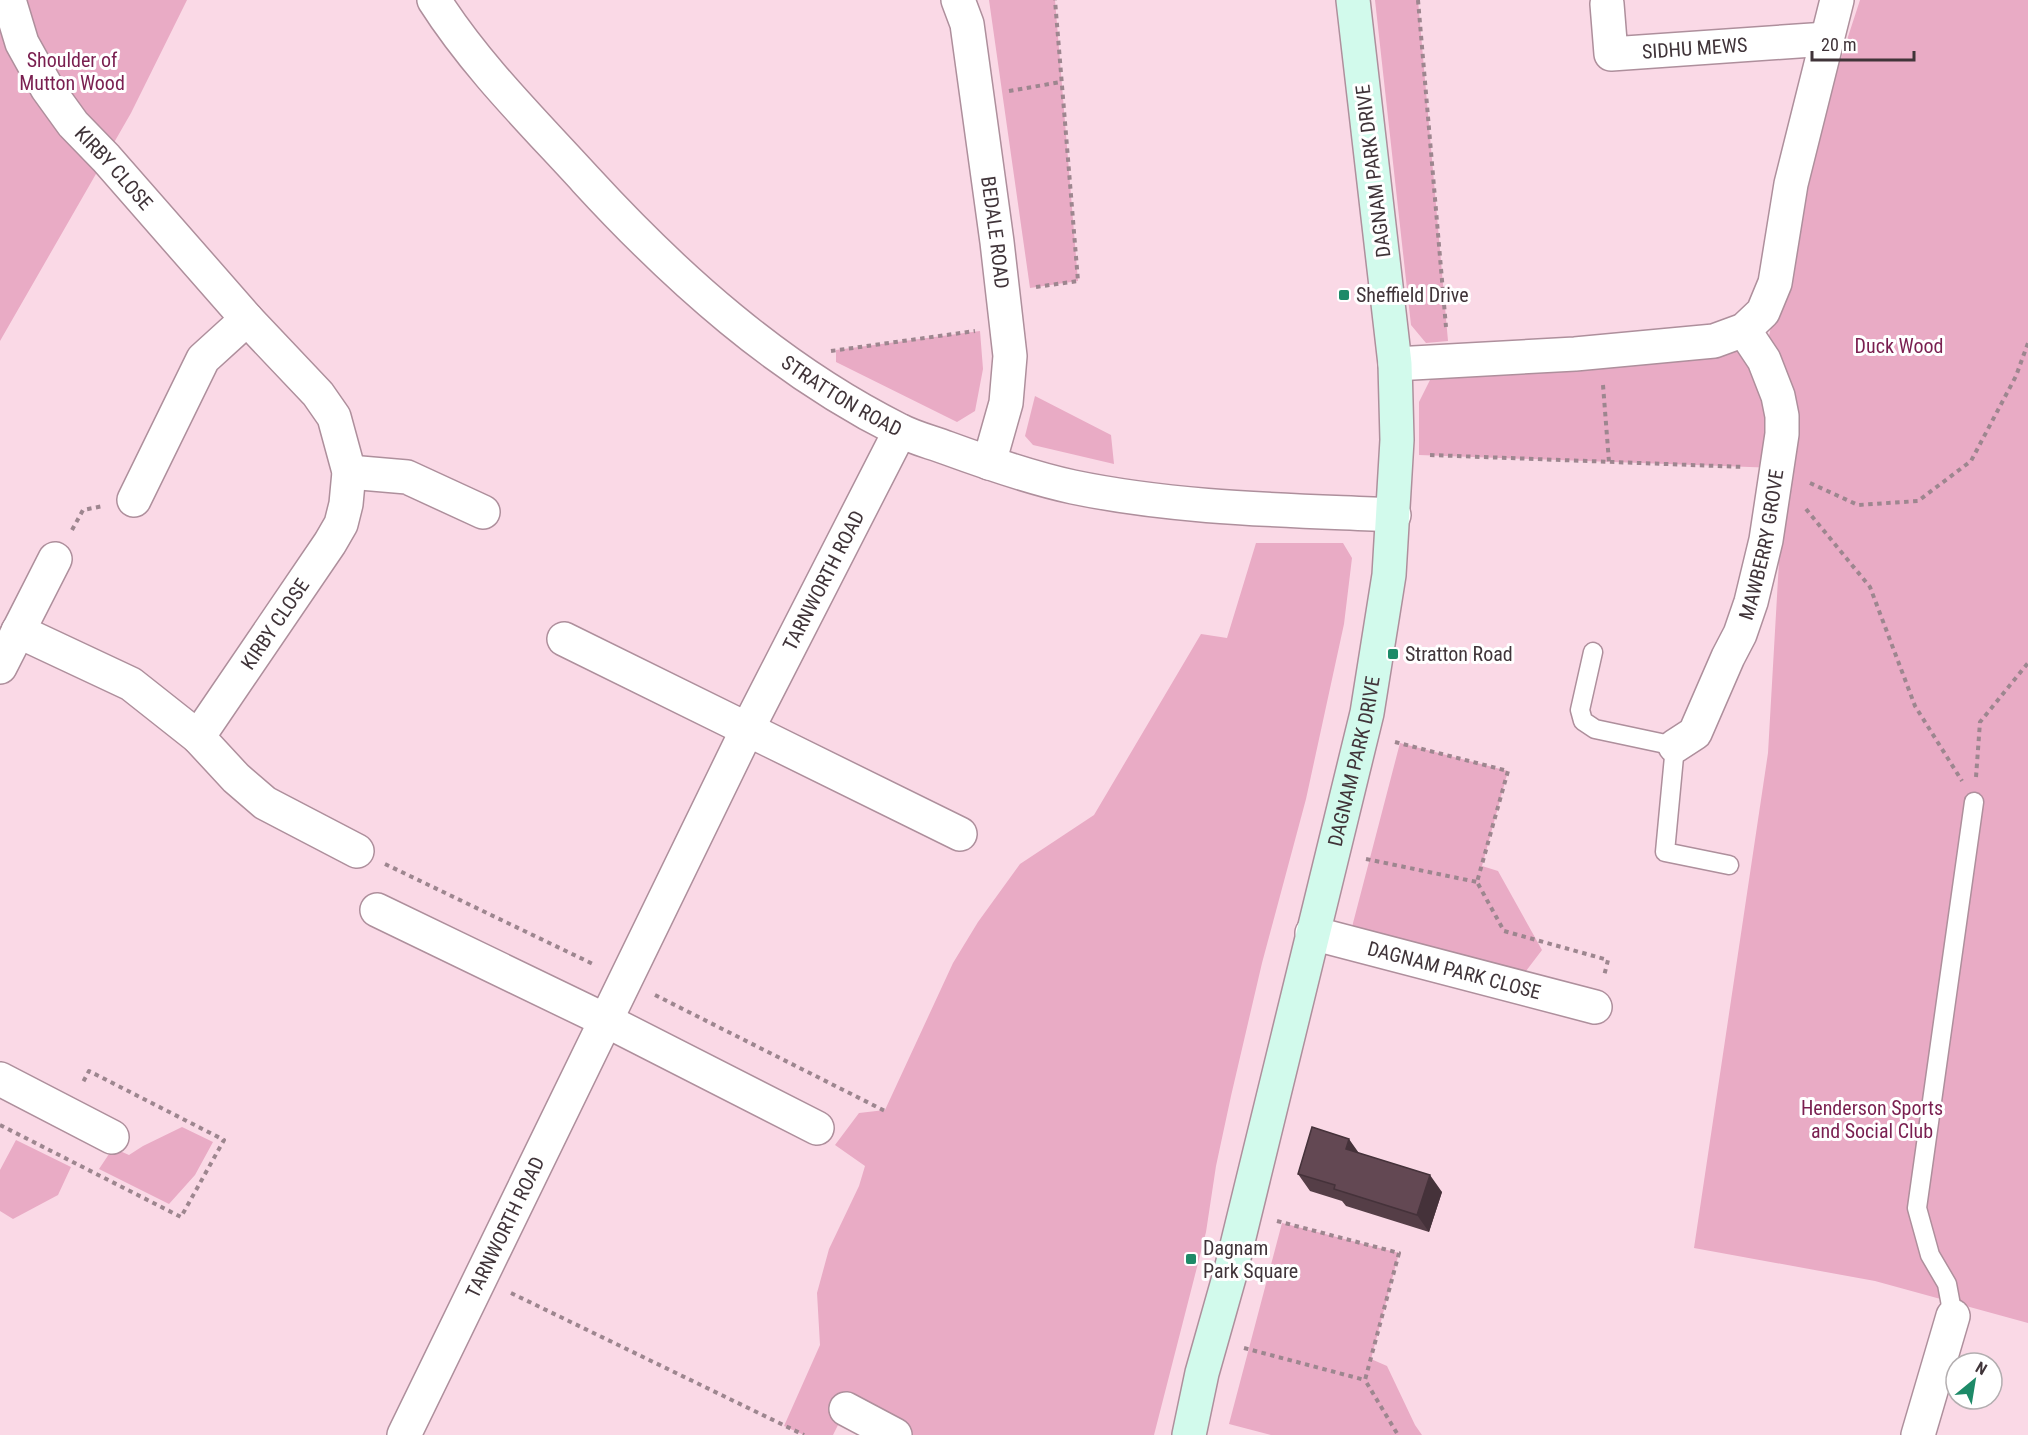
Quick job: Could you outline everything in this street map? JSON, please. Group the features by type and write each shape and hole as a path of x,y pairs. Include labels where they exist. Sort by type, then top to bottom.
{"street":[{"name":"KIRBY CLOSE","path":"9,0 22,43 47,88 73,124 318,394 334,417 349,472 346,504 340,524 330,543 198,737"},
{"name":"STRATTON ROAD","path":"434,0 452,28 497,82 602,198 664,260 733,322 782,358 822,386 900,431 989,463 1072,487 1149,500 1227,507 1394,515"},
{"name":"BEDALE ROAD","path":"958,0 968,24 1010,356 1006,403 989,463"},
{"name":"DAGNAM PARK DRIVE","path":"1195,1434 1211,1340 1362,733 1389,575 1396,454 1395,364 1353,0"},
{"path":"1395,364 1714,341 1744,330 1763,312 1775,283 1791,184 1837,0"},
{"name":"SIDHU MEWS","path":"1607,4 1611,54 1827,39"},
{"path":"135,500 202,359 248,319"},
{"name":"MAWBERRY GROVE","path":"1676,746 1695,734 1740,634 1751,602 1766,540 1782,434 1782,416 1778,396 1764,360 1744,330"},
{"name":"TARNWORTH ROAD","path":"404,1435 627,981 748,728 900,431"},
{"path":"349,472 407,477 483,512"},
{"path":"0,667 55,559"},
{"path":"18,631 131,684 198,737 236,778 265,803 357,851"},
{"path":"564,639 960,834"},
{"path":"377,910 607,1021 817,1128"},
{"name":"DAGNAM PARK CLOSE","path":"1312,933 1595,1007"},
{"path":"2,1084 112,1137"},
{"path":"1918,1435 1953,1316"},
{"path":"846,1409 895,1435"}],"lane":[{"path":"1593,652 1580,710 1583,721 1595,729 1676,746 1665,852 1729,865"},
{"path":"1953,1316 1947,1284 1930,1255 1917,1208 1974,802"}],"path":[{"path":"1003,292 1078,281 1054,0"},
{"path":"1418,0 1450,361"},
{"path":"977,96 1061,82"},
{"path":"782,358 1006,326"},
{"path":"1396,454 1777,468 1858,506 1918,501 1971,461 2016,376 2028,343"},
{"path":"1600,351 1609,462"},
{"path":"1777,468 1870,587 1915,706 1974,802"},
{"path":"55,559 82,510 135,500"},
{"path":"1974,802 1980,722 2028,663"},
{"path":"1362,733 1508,771 1477,882 1504,931 1608,960 1595,1007"},
{"path":"357,851 627,981 885,1111"},
{"path":"1332,852 1477,882"},
{"path":"1244,1213 1399,1253 1365,1380"},
{"path":"481,1278 804,1435"},
{"path":"1211,1340 1365,1380 1398,1435"}],"green space":[{"name":"Shoulder of Mutton Wood","path":"0,0 187,0 131,113 0,341"},
{"path":"989,0 1055,0 1078,281 1030,288"},
{"path":"1375,0 1418,0 1448,341 1426,343 1411,325"},
{"path":"1860,0 2028,0 2028,1323 1875,1281 1694,1248 1768,753 1782,509 1777,468 1419,455 1419,402 1432,376 1757,349 1764,360 1802,178"},
{"path":"980,331 983,369 975,411 957,422 836,362 836,350"},
{"path":"1035,396 1111,435 1114,464 1033,445 1025,436"},
{"path":"1256,543 1343,543 1352,558 1344,624 1306,799 1262,963 1216,1166 1206,1232 1154,1435 895,1435 846,1409 833,1435 804,1435 784,1426 820,1345 817,1293 829,1249 859,1186 865,1166 835,1145 859,1113 885,1110 953,963 978,922 1020,864 1094,815 1201,634 1227,638"},
{"path":"1400,743 1508,771 1482,866 1498,871 1542,950 1526,971 1352,927"},
{"path":"182,1127 213,1142 195,1175 169,1204 99,1169 113,1148 129,1155"},
{"path":"16,1140 71,1167 58,1195 13,1219 0,1211 0,1170"},
{"path":"1282,1223 1399,1253 1371,1359 1387,1366 1422,1435 1271,1435 1229,1424"}],"building":[{"path":"1312,1127 1349,1139 1346,1149 1430,1175 1417,1215 1334,1189 1335,1185 1298,1174"}],"place":[{"name":"Sheffield Drive","path":"1344,295"},
{"name":"Stratton Road","path":"1393,654"},
{"name":"Dagnam Park Square","path":"1191,1259"}],"park label":[{"name":"Duck Wood","path":"1899,346"},
{"name":"Henderson Sports and Social Club","path":"1872,1120"}]}
